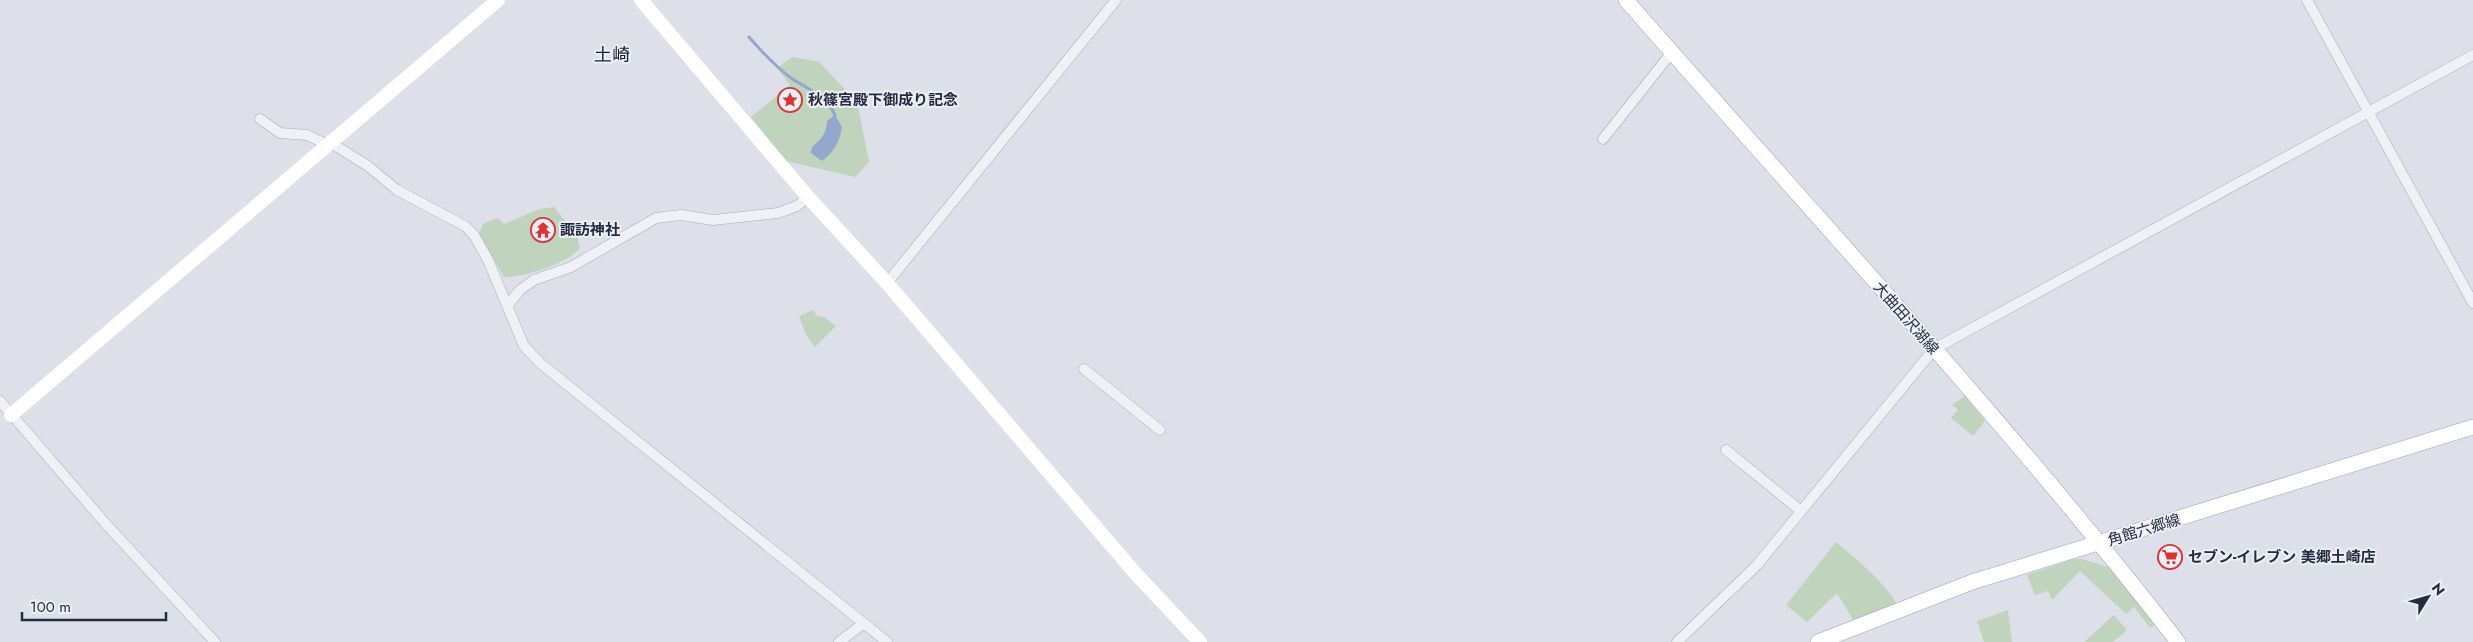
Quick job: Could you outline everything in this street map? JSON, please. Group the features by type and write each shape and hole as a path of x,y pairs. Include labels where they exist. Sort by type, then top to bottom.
{"main road":[{"name":"大曲田沢湖線","path":"1626,0 1934,349 2101,543 2178,642"},
{"name":"角館六郷線","path":"1818,642 1972,582 2473,427"}],"street":[{"path":"11,415 498,0"},
{"path":"641,0 808,197 887,283 1092,523 1200,642"},
{"path":"887,283 1116,0"},
{"path":"2307,0 2473,303"},
{"path":"1603,139 1672,52"},
{"path":"1677,642 1757,565 1934,349 2473,56"},
{"path":"260,118 280,133 308,136 329,144 368,166 410,198 465,226 474,235 488,260 524,346 540,363 888,642"},
{"path":"507,306 520,290 534,280 571,267 656,218 681,215 713,220 778,214 797,206 808,197"},
{"path":"1084,369 1160,430"},
{"path":"0,402 105,523 215,642"},
{"path":"1726,450 1801,511"},
{"path":"839,642 864,623"}],"green space":[{"path":"793,57 819,62 857,102 869,162 855,177 786,161 751,117 790,85 777,68"},
{"path":"554,207 577,236 580,248 574,254 556,264 522,275 504,277 479,234 483,224 498,218 504,224 540,209"},
{"path":"813,310 817,316 824,317 836,326 815,347 806,335 799,316"},
{"path":"1965,396 1985,421 1973,436 1951,418 1958,410 1952,405"},
{"path":"1836,542 1878,579 1898,606 1855,623 1837,593 1807,622 1786,605"},
{"path":"2074,559 2082,559 2111,568 2156,624 2150,628 2134,607 2126,614 2080,571 2052,600 2048,591 2035,595 2027,575"},
{"path":"2008,610 2012,642 1984,642 1977,621"},
{"path":"2114,615 2127,630 2113,642 2084,642"}],"water":[{"path":"835,115 842,127 839,138 836,146 822,161 811,153 812,147 823,136 827,121"}],"waterway":[{"path":"749,37 785,73 821,97 835,115"}],"place":[{"name":"秋篠宮殿下御成り記念","path":"790,100"},
{"name":"諏訪神社","path":"543,230"},
{"name":"セブン-イレブン 美郷土崎店","path":"2170,557"}],"district":[{"name":"土崎","path":"612,55"}]}
